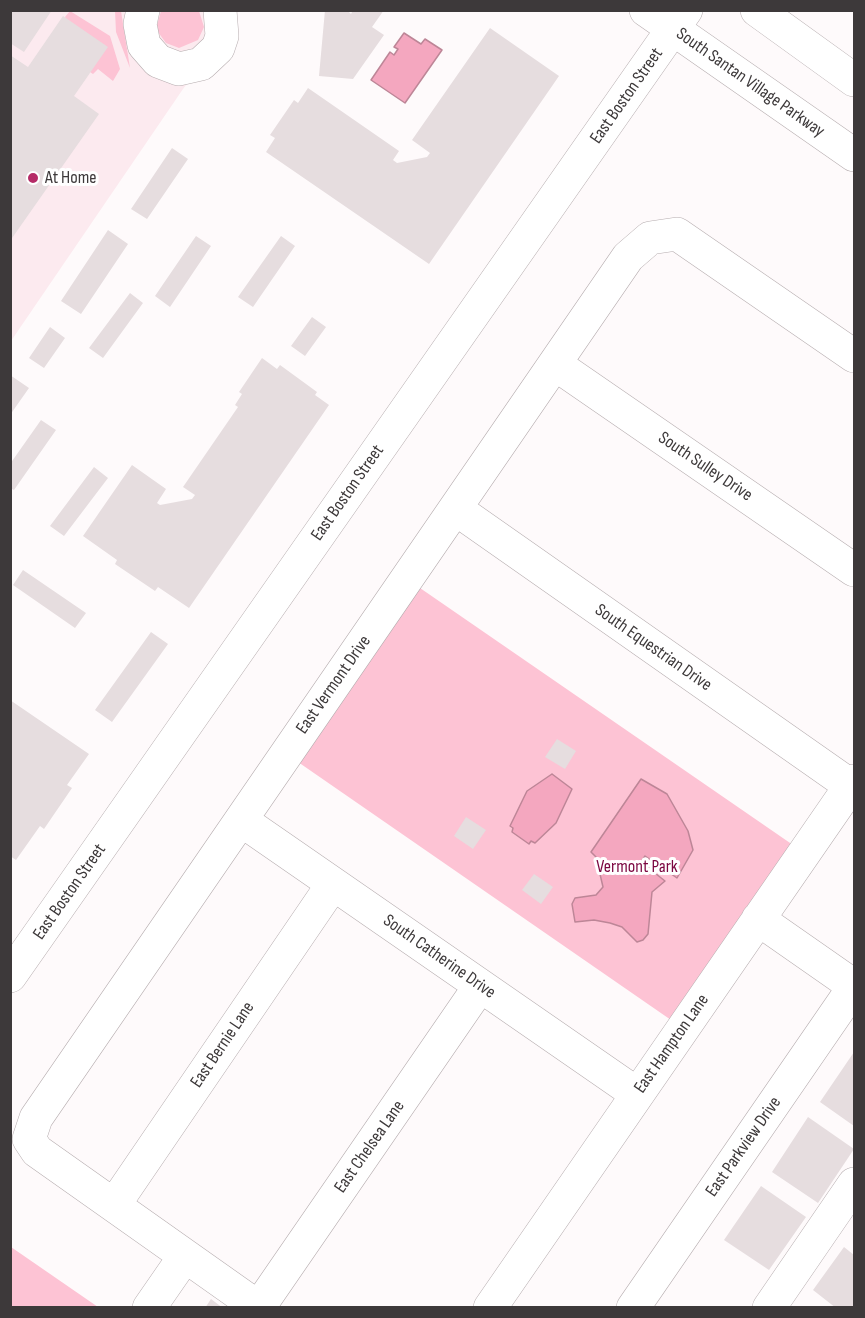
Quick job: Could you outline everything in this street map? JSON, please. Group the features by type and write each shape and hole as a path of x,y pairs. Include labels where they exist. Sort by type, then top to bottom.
{"street":[{"path":"143,10 140,24 144,45 158,61 179,69 201,64 218,48 222,36 220,10"},
{"name":"South Santan Village Parkway","path":"646,10 680,20 855,155"},
{"path":"757,10 855,80"},
{"name":"East Boston Street","path":"10,976 680,20"},
{"name":"East Vermont Drive","path":"114,1205 37,1151 29,1139 36,1118 628,257 650,238 677,234 855,356"},
{"name":"South Sulley Drive","path":"555,364 855,570"},
{"name":"South Equestrian Drive","path":"456,508 853,783"},
{"name":"East Hampton Lane","path":"490,1308 853,783"},
{"name":"South Catherine Drive","path":"241,820 637,1094"},
{"name":"East Bernie Lane","path":"114,1205 333,884"},
{"path":"758,920 855,987"},
{"name":"East Chelsea Lane","path":"259,1307 480,986"},
{"name":"East Parkview Drive","path":"633,1308 855,987"},
{"path":"769,1308 843,1226 855,1184"},
{"path":"114,1205 259,1307"},
{"path":"149,1308 185,1256"}],"shaded area":[{"path":"11,11 234,11 235,24 183,89 11,341"},
{"path":"404,33 421,44 425,39 442,50 405,103 371,80 390,52 394,55 398,49 394,47"},
{"path":"552,774 572,789 556,823 535,843 531,841 529,844 512,832 513,828 510,826 527,791"},
{"path":"641,779 667,794 688,831 693,850 677,878 645,856 641,862 665,881 652,892 648,934 643,940 637,942 622,927 610,923 594,920 575,922 572,904 575,898 596,895 603,887 596,857 591,852"}],"green space":[{"path":"70,11 110,36 120,69 113,81 98,69 93,74 90,72 65,17"},
{"path":"115,11 121,11 130,68 116,32"},
{"path":"161,11 199,11 204,27 198,40 179,48 166,43 158,32 157,25"},
{"name":"Vermont Park","path":"420,588 793,845 671,1020 298,762"},
{"path":"11,1247 98,1307 11,1307"}],"building":[{"path":"10,10 52,10 24,52 10,43"},
{"path":"325,10 347,10 351,14 353,10 384,10 372,27 384,35 353,79 319,76"},
{"name":"At Home","path":"63,16 108,47 74,96 99,114 10,241 10,55 28,67"},
{"path":"490,28 559,76 429,264 266,152 275,138 270,135 294,100 298,103 308,88 399,151 393,160 397,163 427,157 430,153 412,140"},
{"path":"172,148 188,159 147,219 131,209"},
{"path":"108,230 128,244 81,314 61,301"},
{"path":"196,236 211,246 170,307 155,296"},
{"path":"281,236 295,246 253,307 238,297"},
{"path":"130,293 143,303 103,358 89,348"},
{"path":"312,317 326,327 305,356 291,346"},
{"path":"50,327 65,338 44,368 29,358"},
{"path":"262,358 277,369 280,365 317,392 315,395 329,405 189,608 158,587 155,591 115,564 117,560 83,536 132,465 166,489 157,503 160,505 192,499 195,495 183,487 238,407 235,405 242,394 239,392"},
{"path":"10,375 29,388 10,415"},
{"path":"41,420 56,430 14,490 10,488 10,464"},
{"path":"94,467 108,478 64,536 50,526"},
{"path":"23,570 86,613 75,628 13,585"},
{"path":"151,632 168,644 112,722 95,710"},
{"path":"10,700 89,754 67,785 72,788 44,829 40,826 16,860 10,856"},
{"path":"557,739 576,751 565,769 545,757"},
{"path":"466,817 486,830 473,849 454,836"},
{"path":"534,874 553,887 541,904 522,890"},
{"path":"854,1052 854,1126 820,1102"},
{"path":"808,1117 854,1149 818,1203 772,1172"},
{"path":"761,1186 806,1217 769,1270 724,1240"},
{"path":"844,1247 854,1255 854,1308 836,1308 813,1290"},
{"path":"211,1299 223,1308 205,1308"}],"place":[{"name":"At Home","path":"33,178"}]}
